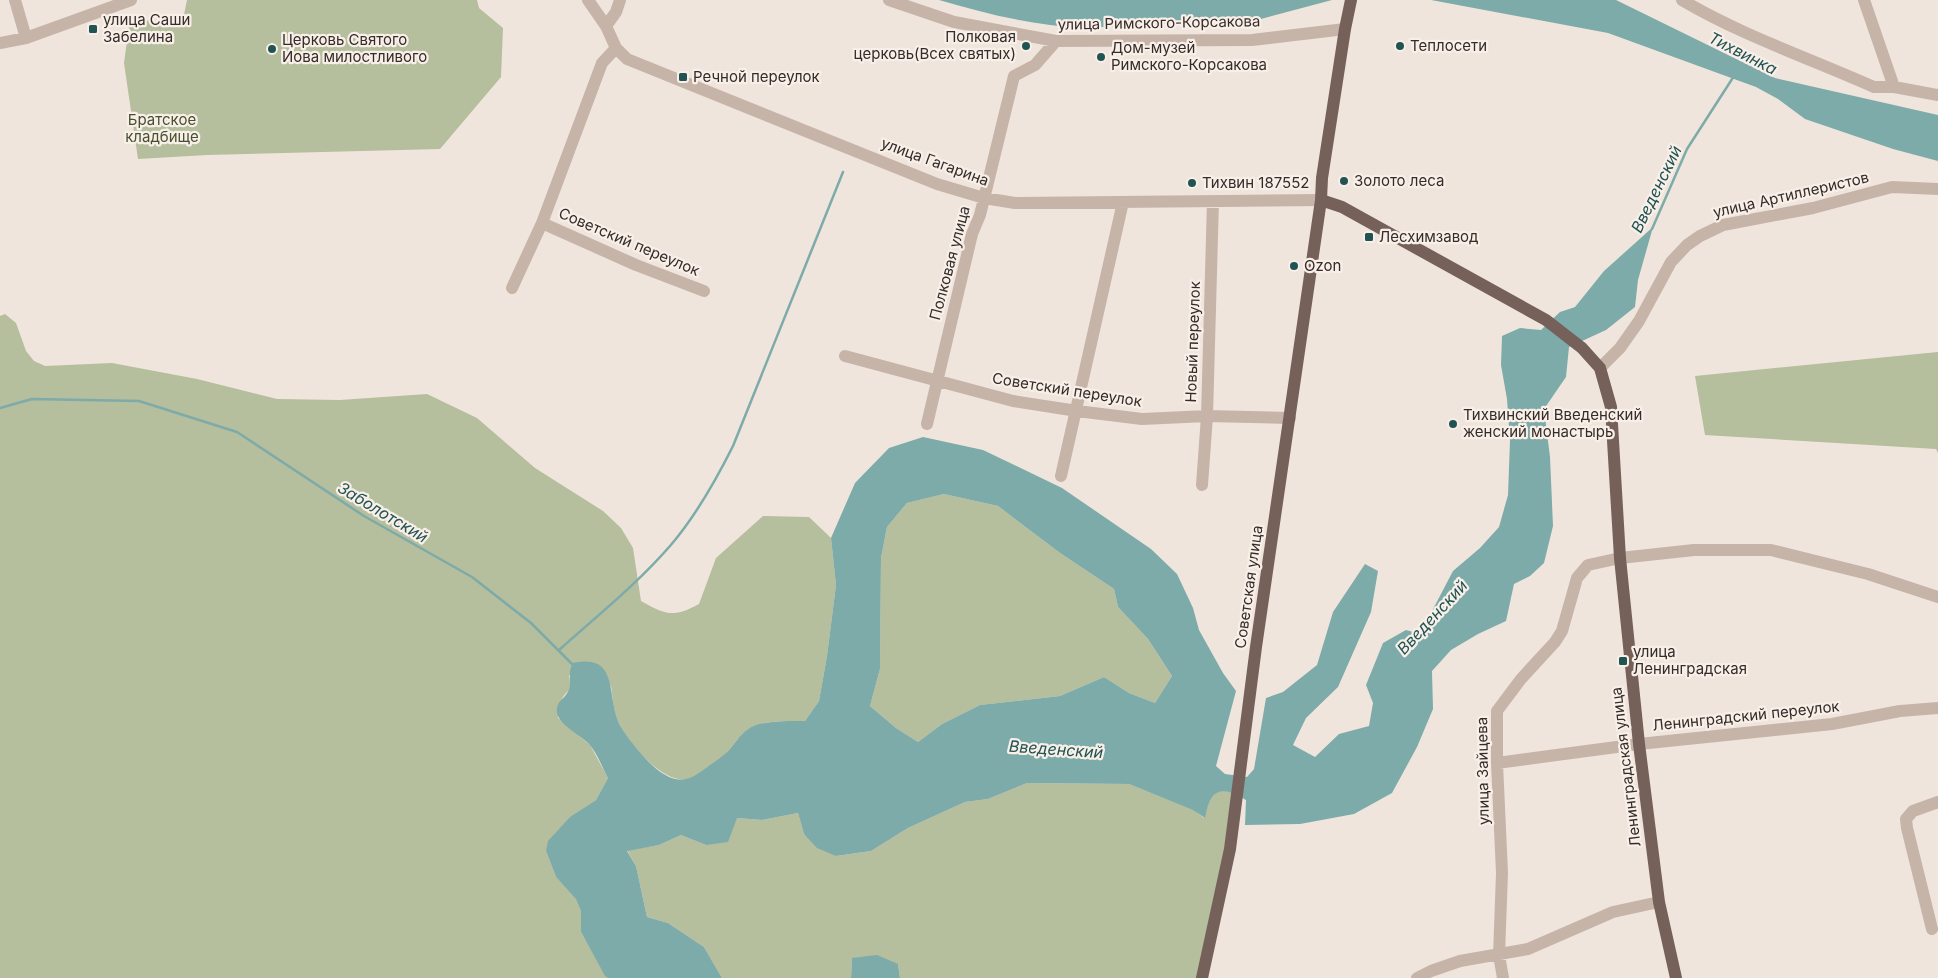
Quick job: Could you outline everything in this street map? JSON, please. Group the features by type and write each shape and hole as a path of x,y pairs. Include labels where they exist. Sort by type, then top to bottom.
{"main road":[{"name":"Советская улица","path":"1202,978 1230,849 1321,200 1322,178 1351,0"},
{"name":"Ленинградская улица","path":"1321,200 1342,207 1546,320 1582,348 1600,368 1611,407 1620,558 1639,744 1659,902 1676,978"}],"street":[{"path":"15,0 26,38"},
{"path":"0,43 26,38 131,0"},
{"name":"улица Гагарина","path":"588,0 606,26 616,48 627,59 937,184 984,198 1016,202 1321,200"},
{"path":"606,26 616,12 620,0"},
{"name":"улица Римского-Корсакова","path":"888,0 954,22 1056,41 1252,40 1345,29"},
{"path":"1682,0 1710,17 1766,43 1874,87 1894,87 1938,95"},
{"path":"1864,0 1894,87"},
{"name":"Полковая улица","path":"927,424 972,234 980,215 1014,76 1035,65 1056,41"},
{"path":"512,288 542,223 602,63 616,48"},
{"name":"улица Артиллеристов","path":"1600,368 1620,348 1672,262 1687,245 1700,236 1722,225 1813,208 1892,187 1937,191"},
{"name":"Новый переулок","path":"1202,485 1208,416 1214,201"},
{"path":"1061,476 1123,202"},
{"name":"Советский переулок","path":"542,223 636,265 704,291"},
{"name":"Советский переулок","path":"845,356 1013,402 1077,411 1142,419 1208,416 1290,418"},
{"name":"улица Зайцева","path":"1502,978 1499,955 1502,873 1497,763 1497,711 1521,679 1555,642 1562,631 1577,578 1588,565 1620,558 1694,550 1771,550 1868,574 1938,597"},
{"name":"Ленинградский переулок","path":"1497,763 1639,744 1832,724 1900,711 1938,708"},
{"path":"1932,929 1906,819 1913,811 1938,802"},
{"path":"1417,978 1431,970 1460,961 1528,950 1613,912 1659,902"}],"green space":[{"name":"Братское кладбище","path":"187,0 477,0 479,8 503,28 501,77 440,149 207,155 138,159 124,63 130,19 182,24"},
{"path":"5,314 16,323 26,351 34,361 45,366 112,363 197,379 277,399 340,400 427,394 477,418 535,468 603,511 621,528 633,548 641,601 663,612 676,613 699,604 716,558 763,516 809,517 831,538 836,585 819,701 805,721 760,724 748,729 711,766 694,777 684,780 661,772 631,742 617,719 611,686 569,675 570,686 561,701 558,718 590,745 608,778 596,800 571,816 546,851 556,877 576,898 581,911 581,932 608,978 0,978 0,316"},
{"path":"1938,352 1938,453 1936,449 1705,435 1695,376"},
{"path":"944,494 998,506 1060,553 1114,589 1118,607 1148,639 1172,676 1155,703 1129,693 1104,677 1060,696 980,705 942,724 918,742 896,728 870,706 880,669 881,558 887,527 907,503"},
{"path":"1027,783 1129,784 1194,810 1204,818 1210,800 1217,793 1228,791 1236,794 1198,978 900,978 898,964 852,958 851,978 722,978 704,947 668,923 647,917 636,866 627,850 659,845 681,835 706,845 737,818 762,820 798,813 804,834 836,856 871,851 908,828 965,802 988,799"}],"water":[{"path":"939,0 1332,0 1261,19 1084,28 1048,25 1011,18"},
{"name":"Тихвинка","path":"1431,0 1616,0 1775,78 1938,115 1938,161 1893,149 1805,119 1778,99 1756,87 1608,33"},
{"path":"1653,227 1638,280 1635,307 1606,330 1569,347 1566,377 1544,409 1550,457 1553,526 1544,563 1530,576 1514,584 1506,621 1478,634 1451,650 1432,671 1433,709 1417,747 1392,793 1354,814 1300,824 1245,825 1246,800 1229,792 1218,792 1213,796 1205,818 1193,810 1129,784 1027,783 988,799 965,802 908,828 871,851 836,856 817,848 804,834 798,813 762,820 737,818 728,842 706,845 681,835 659,845 627,851 636,866 647,917 668,923 704,947 722,978 608,978 605,976 581,932 581,911 576,899 556,877 546,851 548,841 571,816 596,800 608,778 592,748 559,719 557,713 558,705 569,689 570,670 573,663 587,661 597,664 604,670 611,688 618,721 626,734 644,757 657,769 676,779 687,779 698,774 724,755 742,734 754,726 775,722 805,721 819,701 827,656 836,585 831,538 855,483 889,448 923,437 983,450 1062,488 1151,549 1177,574 1193,608 1199,630 1223,673 1236,691 1216,766 1225,774 1247,777 1254,769 1266,698 1283,692 1317,665 1333,612 1365,564 1378,571 1371,612 1338,687 1306,718 1293,745 1315,757 1339,734 1369,726 1373,703 1366,685 1383,643 1406,630 1420,634 1453,571 1480,548 1499,527 1508,495 1510,441 1507,399 1501,365 1502,336 1520,328 1541,330 1560,312 1575,307 1604,271","holes":["944,494 998,506 1060,553 1114,589 1118,607 1148,639 1172,676 1155,703 1129,693 1104,677 1060,696 980,705 942,724 918,742 896,728 870,706 880,669 881,558 887,527 907,503"]},
{"path":"877,955 898,964 900,978 851,978 852,958"}],"waterway":[{"name":"Введенский","path":"1652,229 1687,149 1734,76"},
{"path":"559,650 644,574 670,546 705,498 733,446 843,172"},
{"name":"Заболотский","path":"0,408 32,399 139,401 237,432 364,516 472,577 531,623 574,666"}],"place":[{"name":"улица Саши Забелина","path":"93,29"},
{"name":"Полковая церковь(Всех святых)","path":"1026,46"},
{"name":"Теплосети","path":"1400,46"},
{"name":"Церковь Святого Иова милостливого","path":"272,49"},
{"name":"Дом-музей Римского-Корсакова","path":"1101,57"},
{"name":"Речной переулок","path":"683,77"},
{"name":"Золото леса","path":"1344,181"},
{"name":"Тихвин 187552","path":"1192,183"},
{"name":"Лесхимзавод","path":"1369,237"},
{"name":"Ozon","path":"1294,266"},
{"name":"Тихвинский Введенский женский монастырь","path":"1453,424"},
{"name":"улица Ленинградская","path":"1623,661"}]}
